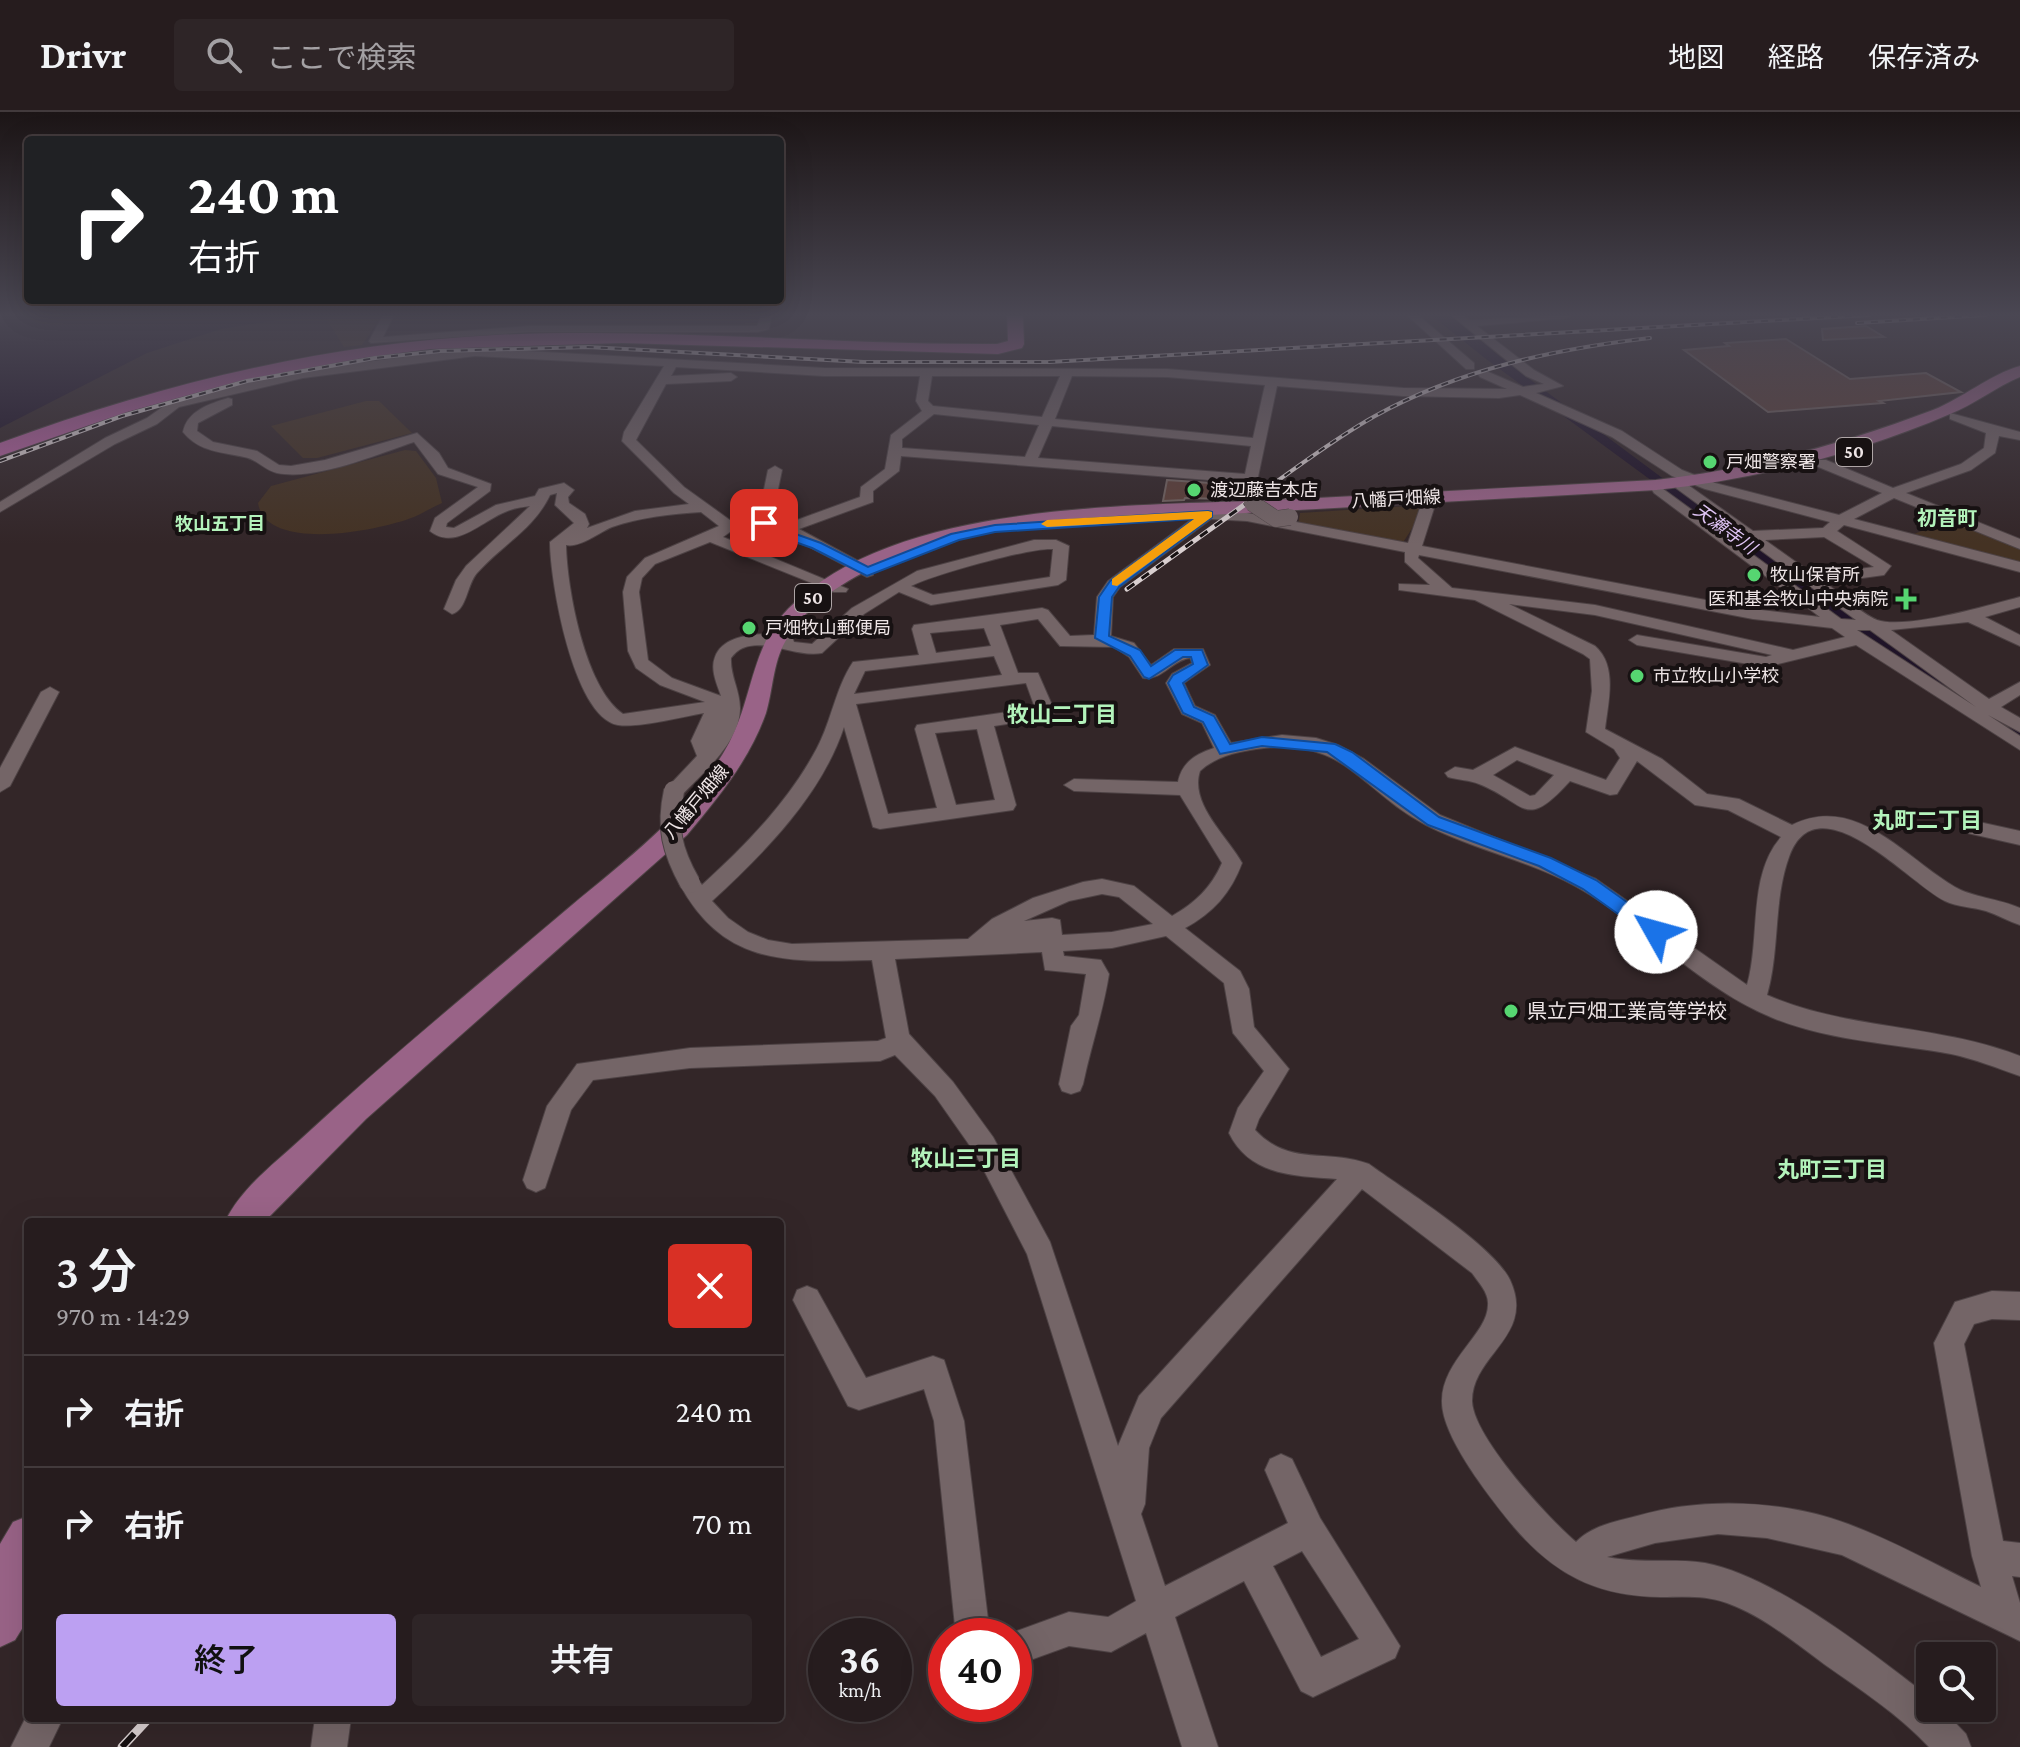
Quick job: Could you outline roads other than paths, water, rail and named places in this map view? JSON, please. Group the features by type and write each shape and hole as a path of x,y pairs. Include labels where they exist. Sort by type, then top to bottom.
{"highway":[{"path":"0,447 80,415 161,391"},
{"path":"0,447 175,391"}],"main road":[{"name":"八幡戸畑線","path":"864,570 956,537 995,528 1208,514 1284,518 1429,502 1677,486 1810,457 1943,411 1981,391"},
{"name":"八幡戸畑線","path":"246,1218 271,1189 355,1109 678,829 720,779 742,741 781,643 836,587 864,570 952,532 994,523 1284,518 1759,479 1821,463 1955,416 2002,391"},
{"name":"八幡戸畑線","path":"266,1218 367,1116 688,833 732,780 754,741 766,711 781,643"},
{"path":"0,1583 24,1544"},
{"path":"0,1625 24,1584"}],"street":[{"path":"0,508 110,441 152,421 163,410 175,404 228,391"},
{"path":"267,391 228,402 198,416 192,421 190,432 193,437 209,445 263,456 270,465 292,470 304,470 417,437 443,471 484,484 485,488 440,521 437,531 445,534 467,530 501,508 540,499"},
{"path":"657,391 631,432 629,441 679,490 729,526 713,538 652,559 632,581 629,600 636,626 637,654 642,664 675,686 714,699 716,706 700,741 706,755"},
{"path":"923,391 922,401 931,410 1260,443"},
{"path":"1030,462 1060,391"},
{"path":"1251,479 1270,391"},
{"path":"1394,391 1499,394 1522,391"},
{"path":"1525,391 1600,426 1677,486 1824,612 1857,629 1981,712 2020,744"},
{"path":"864,570 816,546 792,531 791,527 868,499 866,490 892,471 896,438 931,410"},
{"path":"1955,416 1993,431 2020,436"},
{"path":"1827,532 1841,520 1893,493 1966,467 1990,450 1993,431"},
{"path":"894,451 1251,479 1283,496 1284,518"},
{"path":"1821,463 2020,544"},
{"path":"775,470 764,523 768,529 816,546"},
{"path":"1677,486 1841,520 2020,567"},
{"path":"1677,486 1811,580 1857,629"},
{"path":"452,609 472,569 534,513 540,499 550,488 564,487 567,490 561,497 562,505 580,517 582,524 558,542 557,552 565,588 570,640 587,683 613,718 621,720 716,706"},
{"path":"1429,502 1410,559 1447,592"},
{"path":"1252,503 1284,518 1412,549 1857,629"},
{"path":"557,552 590,530 626,516 671,508 704,508"},
{"path":"1102,638 1105,597 1114,584 1208,514"},
{"path":"1749,536 1827,532 1883,566 1878,572 1811,580"},
{"path":"713,538 836,587"},
{"path":"898,586 931,600 1052,582 1058,580 1061,546 1025,547 923,574 898,586 858,611 816,649 751,640 735,645 724,657 722,669 731,693 731,716 722,737 674,791 667,833 673,854 704,910 729,932 767,949 882,952 974,947 1117,938 1168,927 1202,910 1226,881 1232,863 1225,846 1192,802 1189,773 1194,764 1225,750 1262,741 1330,747 1413,799 1434,821 1545,862 1589,884 1636,915 1696,966 1754,1000 1794,1016 1956,1047 2020,1066"},
{"path":"1405,587 1595,610 1789,654"},
{"path":"1479,596 1589,650 1598,658 1601,691 1595,732 1655,763 1702,800 1732,804 1794,835"},
{"path":"1637,640 1766,662 1857,629 1969,616 2020,602"},
{"path":"929,659 920,629 1042,613 1066,642 1102,638 1135,653 1149,674 1180,653 1197,653 1201,665 1178,678 1175,683 1188,710 1209,719 1225,750"},
{"path":"1969,616 2020,641"},
{"path":"990,622 1012,680"},
{"path":"694,892 733,869 790,803 828,746 846,700 848,679 859,666 1000,650"},
{"path":"846,700 1032,677 1046,712 924,729 948,813"},
{"path":"1981,712 2020,687"},
{"path":"0,786 50,692"},
{"path":"846,700 880,822 1006,805 984,722"},
{"path":"1981,712 2020,726"},
{"path":"1455,773 1464,777 1478,775 1515,753 1610,789 1629,758 1620,744"},
{"path":"1478,775 1527,803 1541,801 1567,772"},
{"path":"1074,785 1189,789"},
{"path":"1754,1000 1763,970 1771,882 1780,851 1794,835 1811,824 1832,824 1874,837 1951,895 1994,905 2020,917"},
{"path":"1970,827 2020,838"},
{"path":"974,947 988,930 1051,900 1103,885 1120,888 1135,897 1168,927 1225,970 1236,985 1245,1033 1277,1069 1271,1082 1244,1116 1242,1133 1260,1152 1278,1162 1346,1167 1360,1172 1435,1227 1497,1279 1503,1299 1501,1321 1462,1379 1457,1402 1465,1434 1538,1529 1578,1564 1621,1579 1705,1580 1756,1598 1884,1687 1953,1747"},
{"path":"999,925 1015,930 1052,926 1053,964 1093,966 1098,974 1090,1019 1083,1026 1071,1084"},
{"path":"882,952 901,1042 944,1089 984,1145 1040,1251 1128,1517 1153,1610 1200,1747"},
{"path":"536,1180 560,1106 586,1071 690,1058 880,1051 901,1042"},
{"path":"1128,1517 1133,1448 1150,1407 1360,1172"},
{"path":"807,1300 859,1395 933,1371 949,1421 971,1618"},
{"path":"2013,1620 2004,1558 1949,1343 1965,1312 1992,1305 2020,1306"},
{"path":"1251,1559 1313,1679 1383,1646 1308,1530 1281,1470"},
{"path":"1578,1564 1598,1543 1655,1527 1718,1518 1767,1522 1845,1539 2013,1620"},
{"path":"1032,1642 1069,1629 1111,1635 1308,1530"},
{"path":"29,1747 43,1722"},
{"path":"329,1747 332,1722"}],"water":[{"path":"0,391 72,391 0,428"},
{"name":"天瀬寺川","path":"1530,391 1546,391 1712,515 2020,730 2020,740 1832,613"}],"railway":[{"path":"0,461 122,416 210,391"},
{"path":"1273,484 1362,424 1428,391"},
{"path":"1127,589 1276,482"},
{"path":"122,1747 145,1722"}],"place":[{"name":"戸畑警察署","path":"1710,462"},
{"name":"渡辺藤吉本店","path":"1194,490"},
{"name":"牧山保育所","path":"1754,575"},
{"name":"医和基会牧山中央病院","path":"1906,599"},
{"name":"戸畑牧山郵便局","path":"749,628"},
{"name":"市立牧山小学校","path":"1637,676"},
{"name":"県立戸畑工業高等学校","path":"1511,1011"}],"district":[{"name":"初音町","path":"1947,518"},
{"name":"牧山五丁目","path":"220,524"},
{"name":"牧山二丁目","path":"1062,714"},
{"name":"丸町二丁目","path":"1927,820"},
{"name":"牧山三丁目","path":"966,1158"},
{"name":"丸町三丁目","path":"1832,1169"}]}
